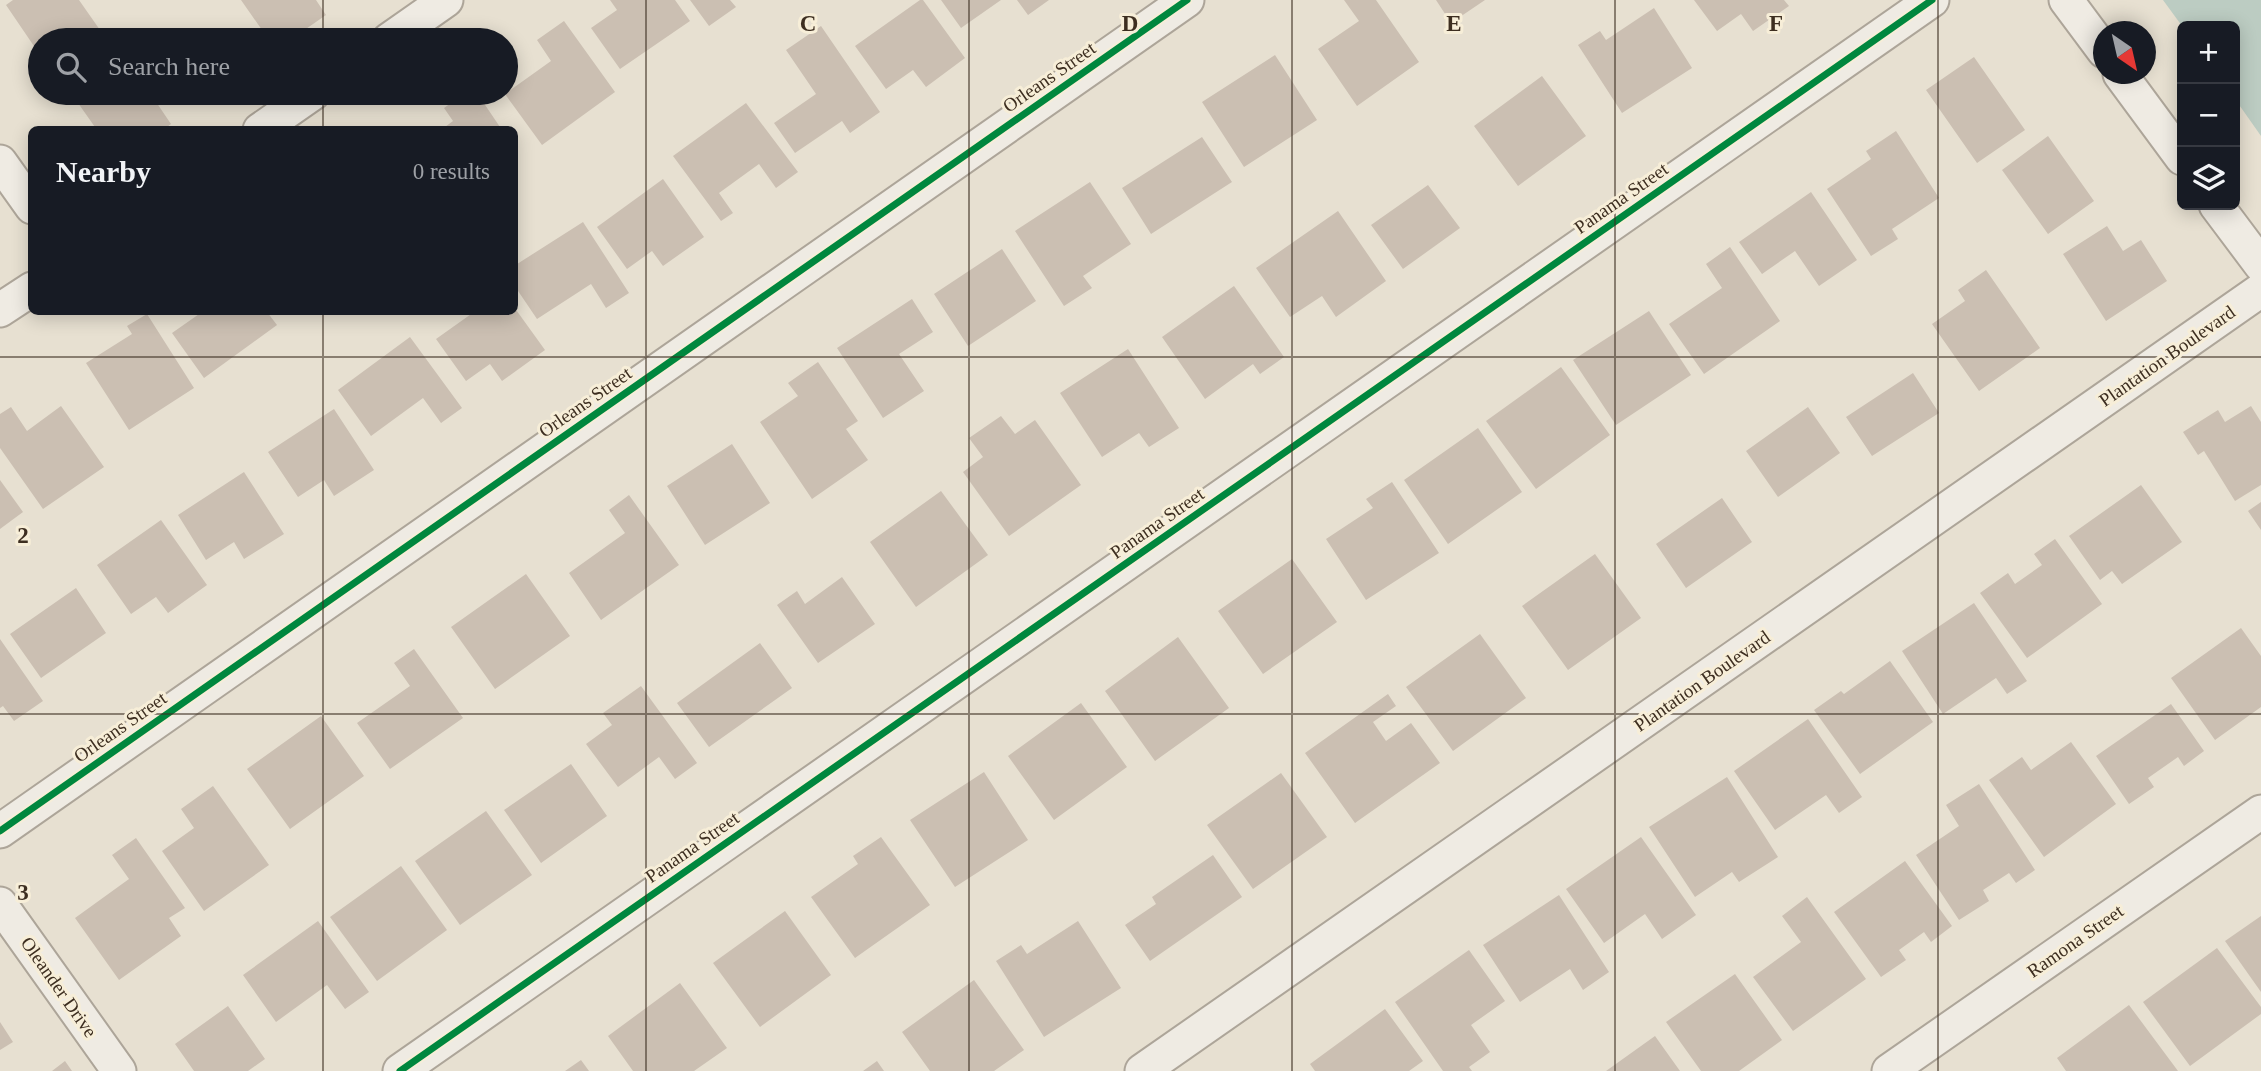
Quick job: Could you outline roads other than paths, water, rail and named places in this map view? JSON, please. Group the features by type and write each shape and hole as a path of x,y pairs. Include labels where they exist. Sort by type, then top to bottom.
{"street":[{"name":"Orleans Street","path":"0,831 1187,0"},
{"name":"Panama Street","path":"400,1071 1932,0"},
{"path":"2066,0 2093,36"},
{"path":"403,28 429,5"},
{"path":"2127,84 2177,151"},
{"path":"267,126 296,105"},
{"path":"0,162 28,201"},
{"path":"2220,210 2261,265"},
{"name":"Plantation Boulevard","path":"1142,1071 2261,290"},
{"path":"0,310 28,292"},
{"name":"Ramona Street","path":"1889,1071 2261,812"},
{"name":"Oleander Drive","path":"0,904 119,1071"}]}
